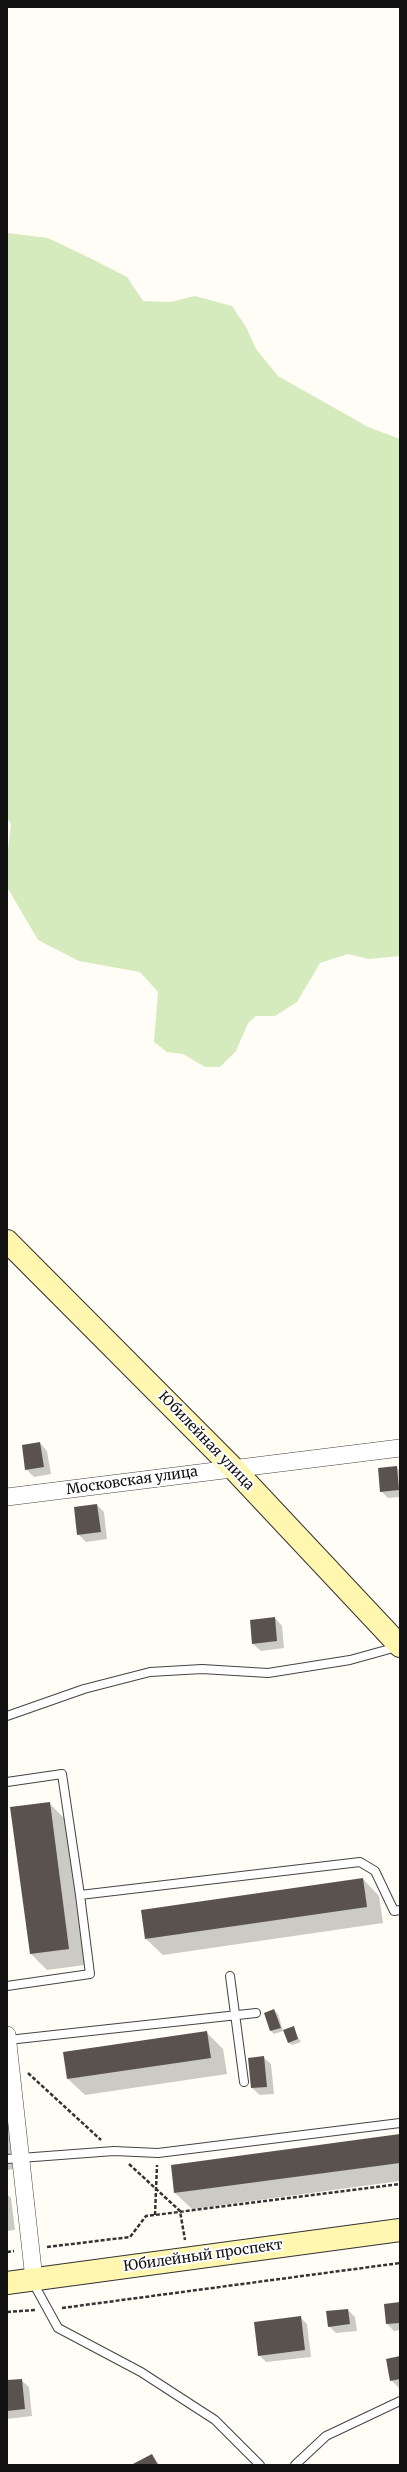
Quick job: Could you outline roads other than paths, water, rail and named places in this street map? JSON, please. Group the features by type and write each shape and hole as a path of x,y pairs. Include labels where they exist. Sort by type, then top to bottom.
{"main road":[{"name":"Юбилейная улица","path":"7,1241 232,1467 400,1646"},
{"name":"Юбилейный проспект","path":"7,2283 400,2230"}],"street":[{"name":"Московская улица","path":"7,1497 232,1467 400,1448"},
{"path":"7,2035 13,2158 34,2279"}],"lane":[{"path":"7,1716 84,1689 150,1672 202,1669 268,1673 350,1660 400,1646"},
{"path":"7,1782 62,1774 90,1974 7,1986"},
{"path":"80,1895 360,1862 375,1871 394,1911 400,1910"},
{"path":"230,1976 244,2082"},
{"path":"8,2048 256,2013"},
{"path":"13,2158 114,2151 158,2153 400,2123"},
{"path":"34,2279 36,2288 58,2328 141,2372 215,2420 260,2465"},
{"path":"295,2465 326,2436 400,2401"}]}
